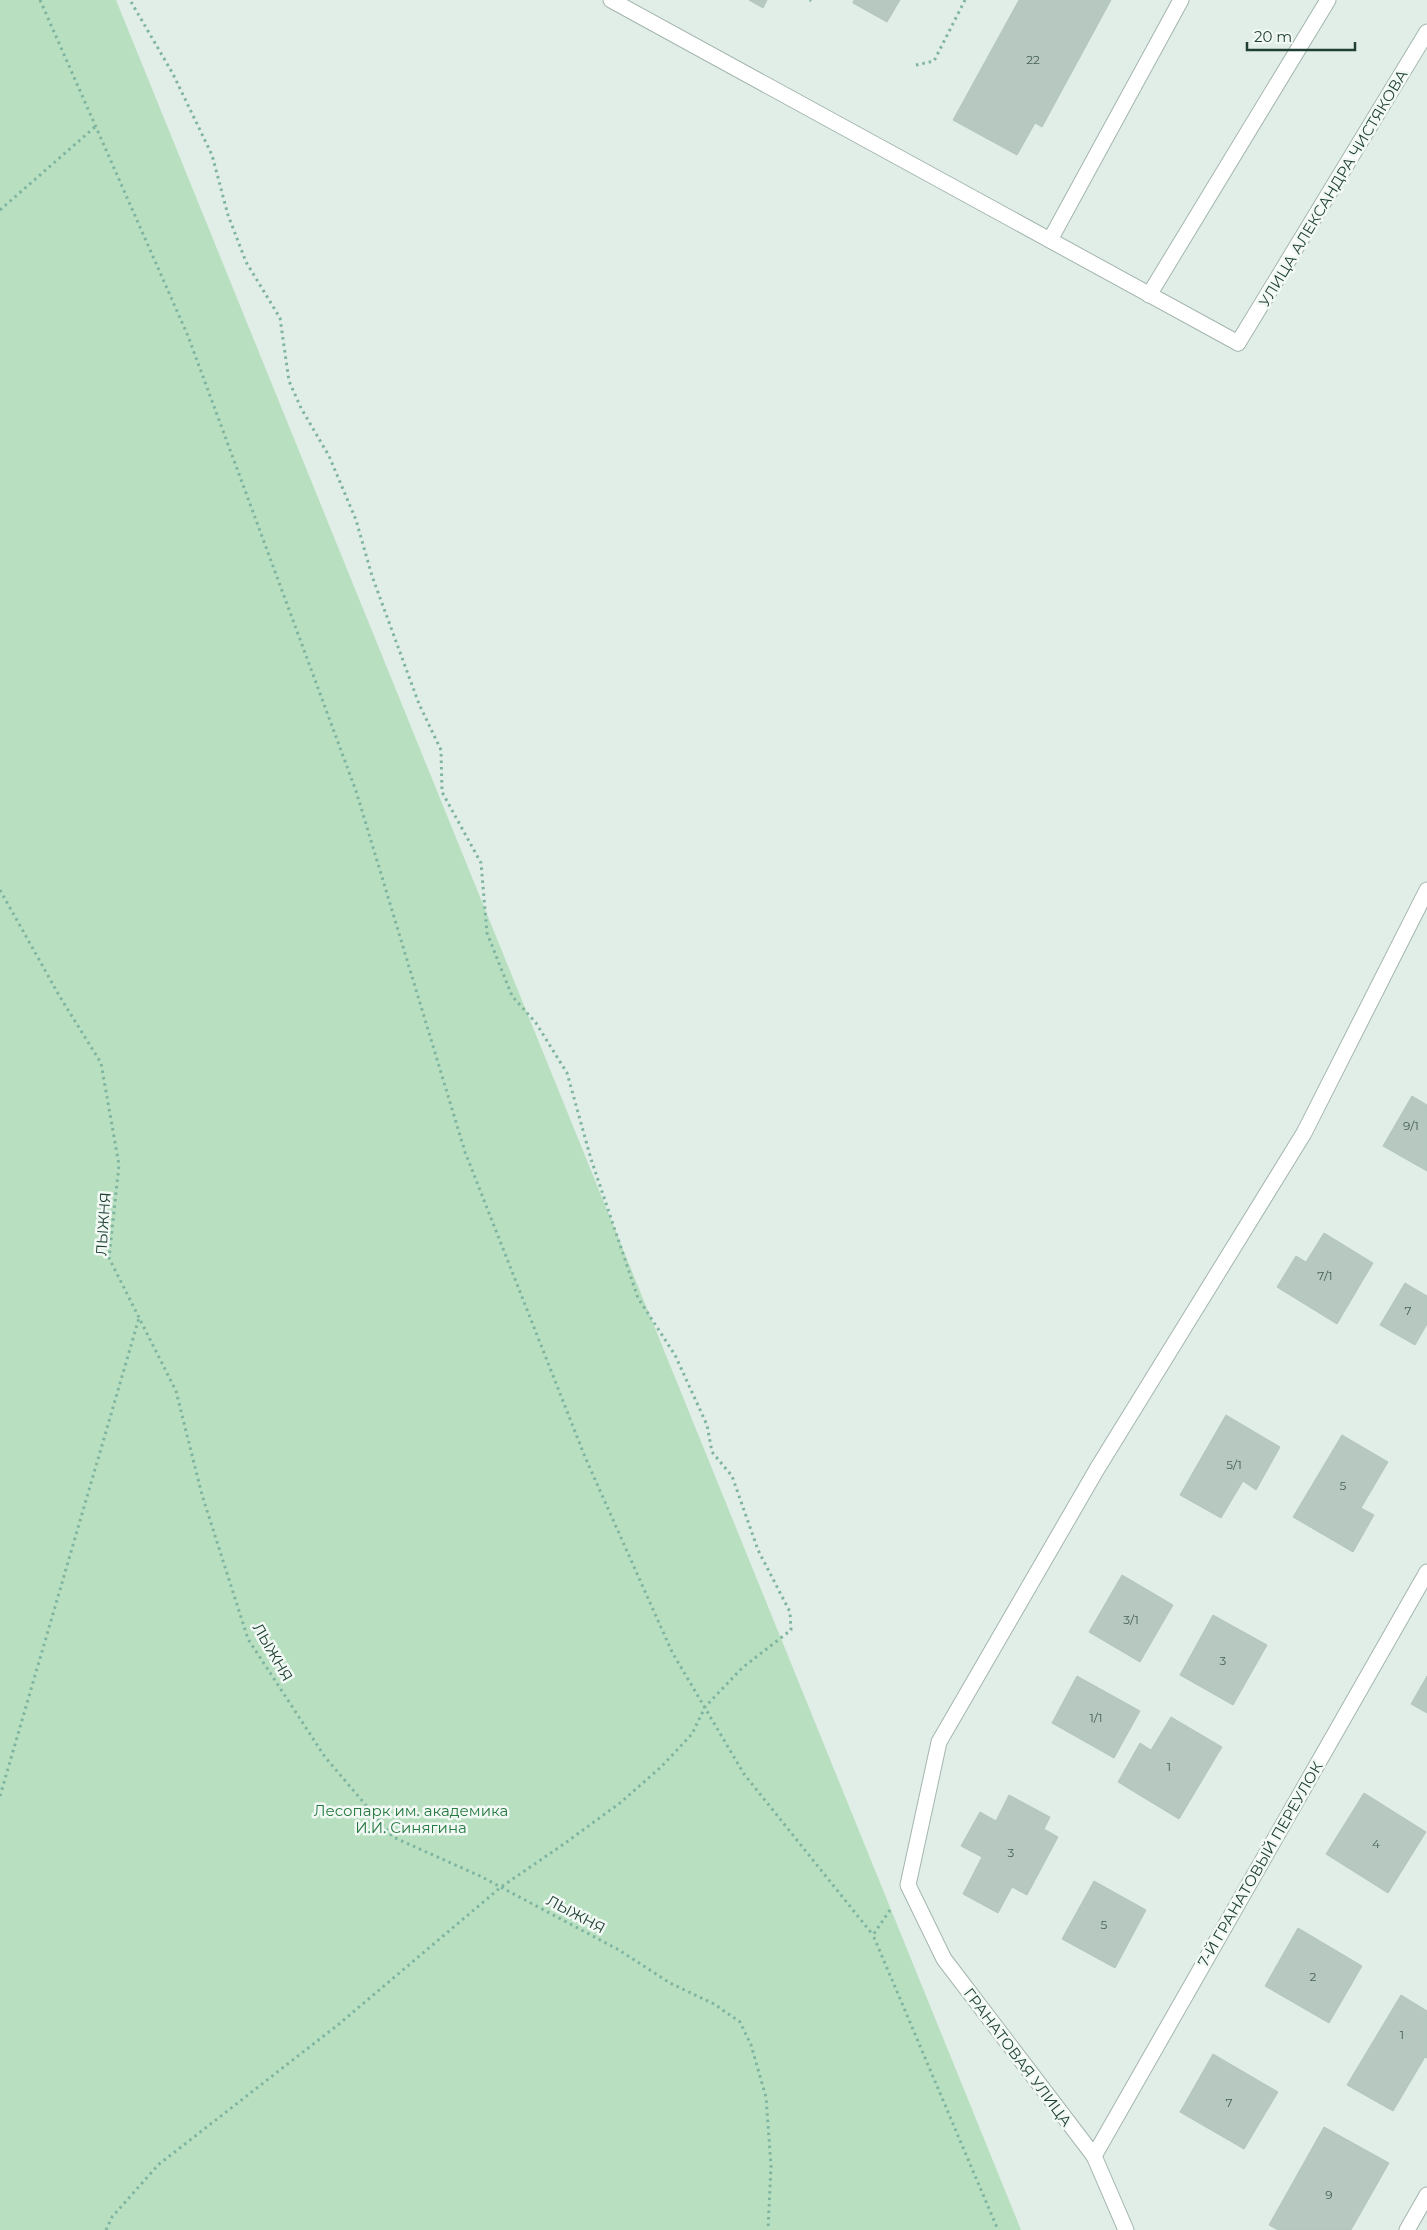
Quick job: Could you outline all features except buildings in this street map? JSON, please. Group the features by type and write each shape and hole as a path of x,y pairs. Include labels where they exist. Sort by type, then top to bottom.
{"street":[{"path":"611,0 1149,295 1328,0"},
{"path":"1050,240 1181,0"},
{"name":"УЛИЦА АЛЕКСАНДРА ЧИСТЯКОВА","path":"1149,295 1238,343 1427,32"},
{"path":"908,1885 940,1742 1097,1469 1304,1133 1427,890"},
{"name":"7-Й ГРАНАТОВЫЙ ПЕРЕУЛОК","path":"1094,2156 1427,1572"},
{"name":"ГРАНАТОВАЯ УЛИЦА","path":"908,1885 944,1959 1094,2156 1126,2230"},
{"path":"1407,2230 1427,2195"}],"path":[{"path":"40,0 188,336 356,791 465,1152 585,1457 672,1652 744,1774 873,1935 998,2230"},
{"path":"106,2230 112,2217 158,2165 339,2024 501,1887 620,1803 661,1767 692,1734 705,1707 742,1668 791,1630 790,1612 758,1550 732,1476 712,1452 707,1425 675,1355 638,1298 591,1159 567,1073 536,1023 512,996 487,932 481,863 442,792 441,750 419,704 372,576 356,520 329,456 301,408 289,381 280,318 246,262 228,215 212,155 173,74 130,0"},
{"path":"916,65 934,62 965,0"},
{"path":"0,210 96,126"},
{"name":"ЛЫЖНЯ","path":"0,890 60,997 101,1063 119,1165 109,1258 176,1391 202,1495 248,1639 325,1758 393,1837 501,1887 620,1950 670,1982 714,2004 740,2022 752,2045 766,2097 771,2166 768,2230"},
{"path":"0,1796 140,1318"},
{"path":"873,1935 908,1885"}],"green space":[{"name":"Лесопарк им. академика И.И. Синягина","path":"0,0 116,0 1021,2230 0,2230"}]}
